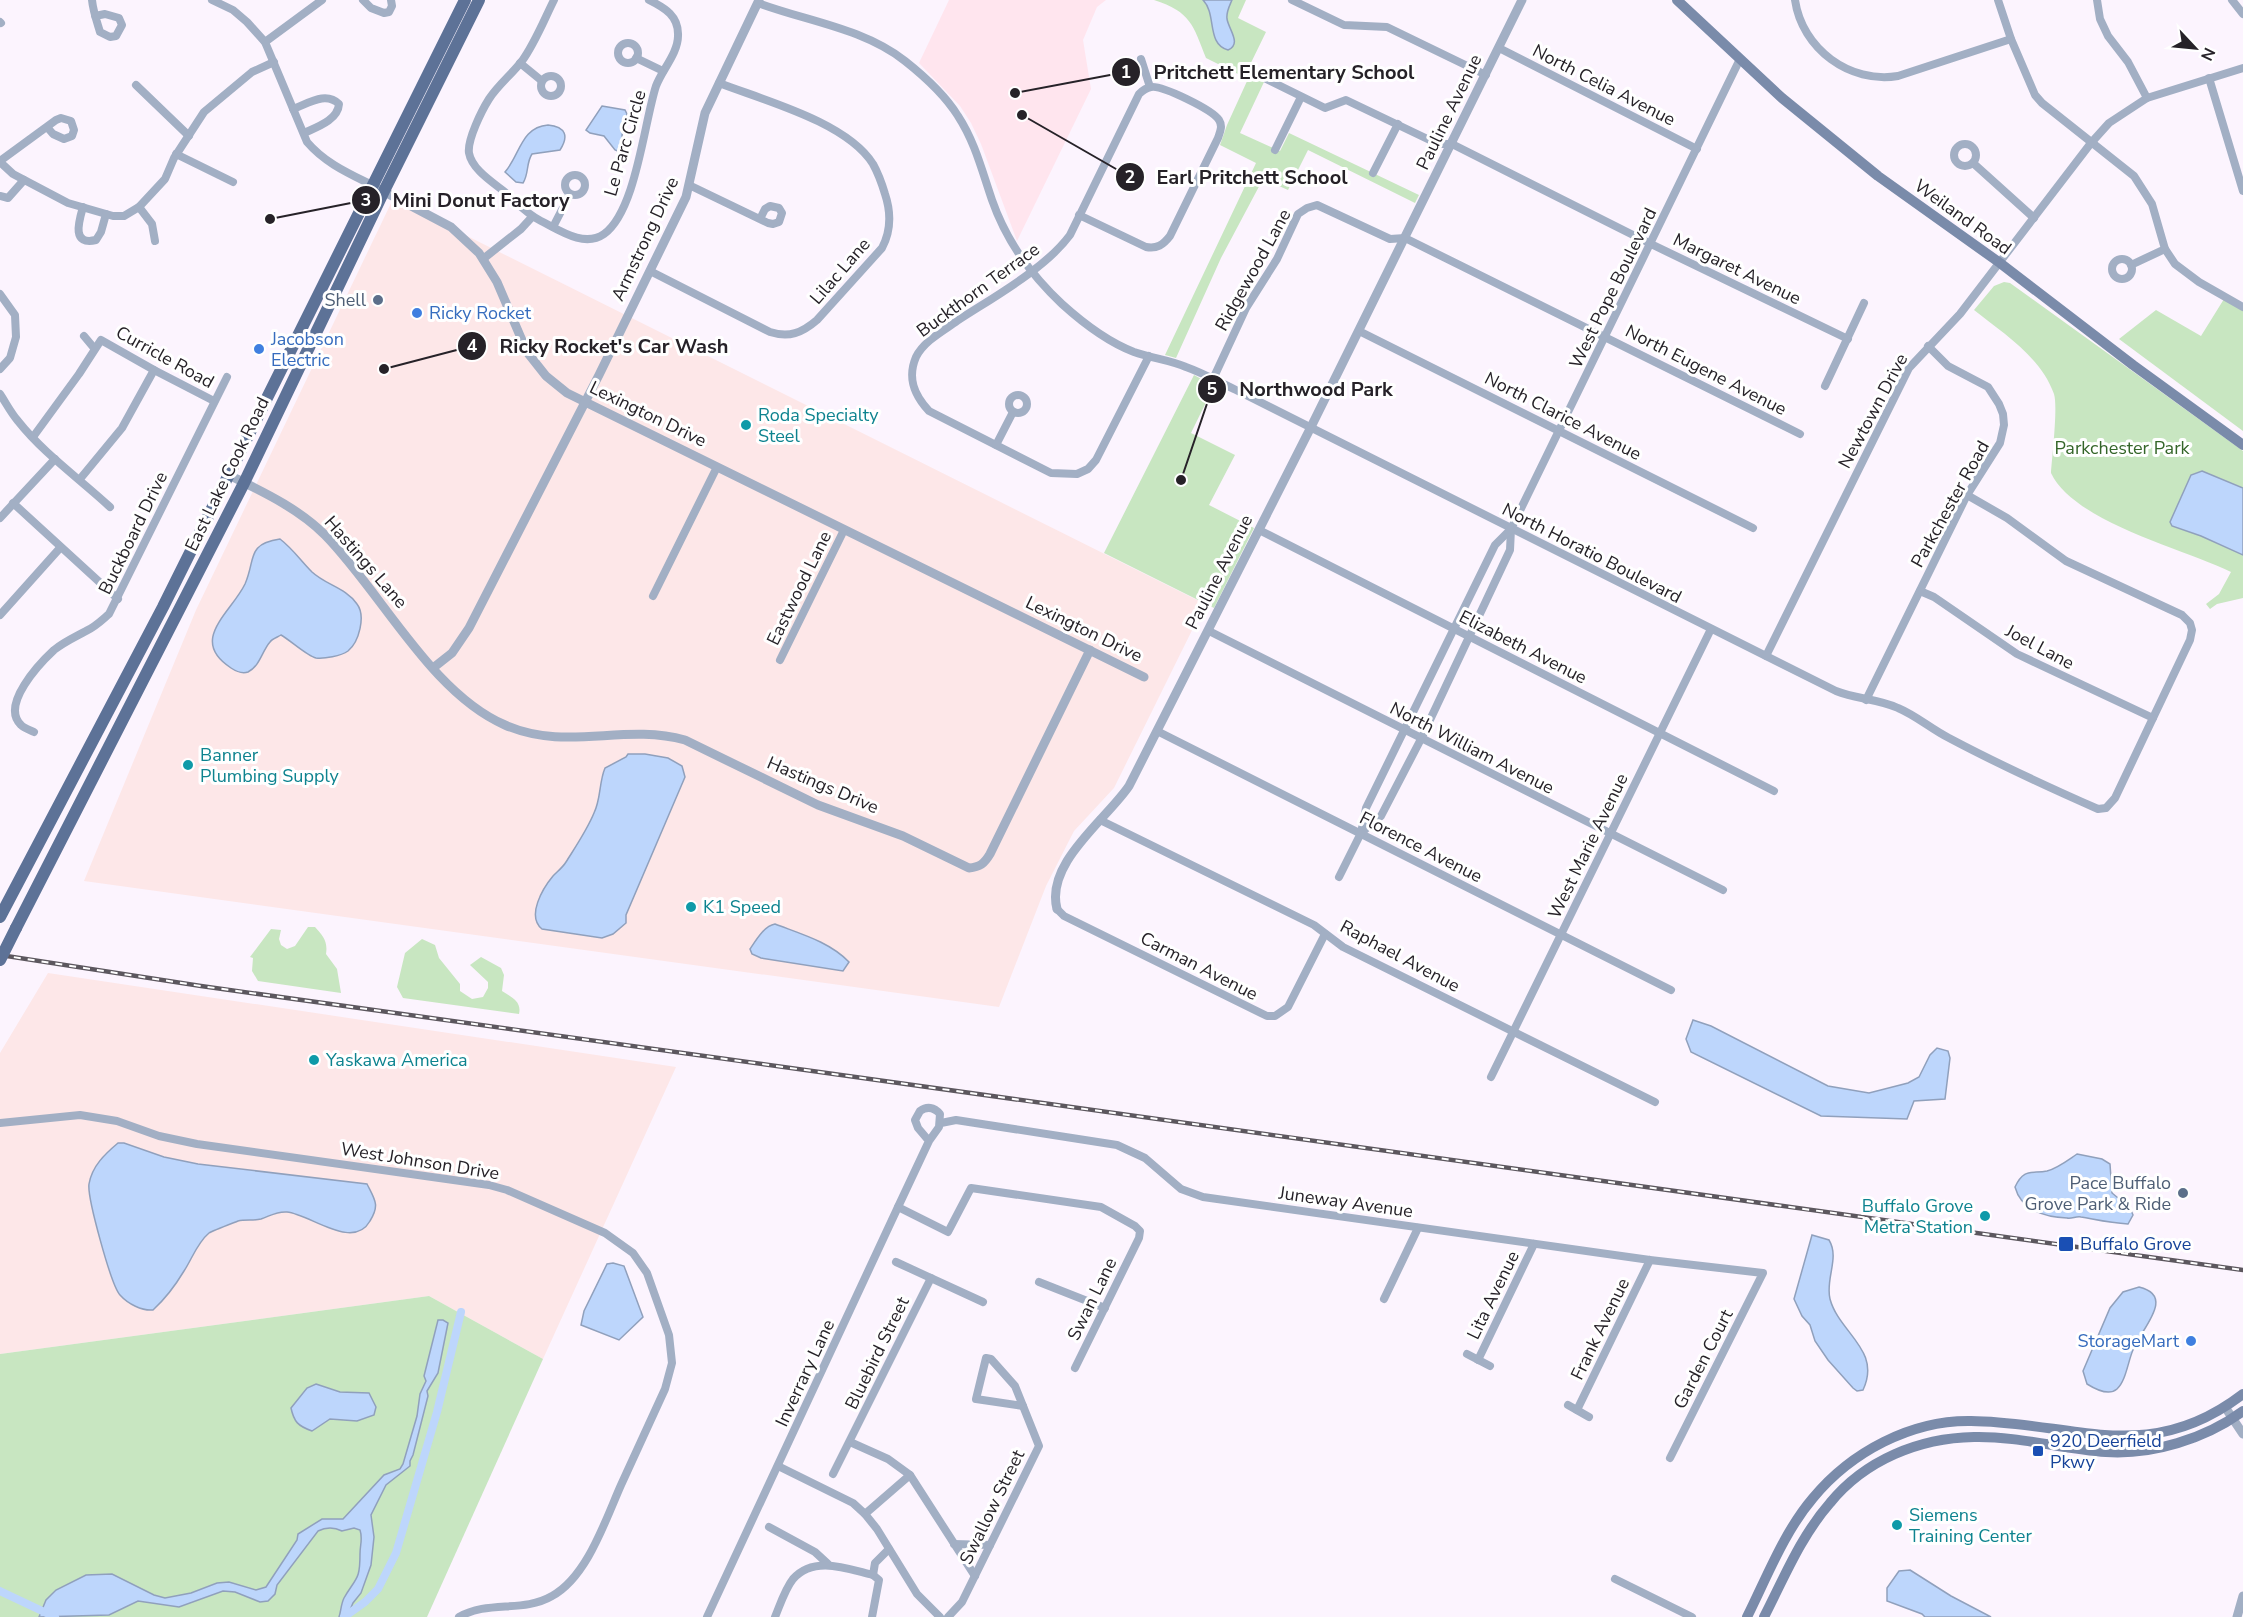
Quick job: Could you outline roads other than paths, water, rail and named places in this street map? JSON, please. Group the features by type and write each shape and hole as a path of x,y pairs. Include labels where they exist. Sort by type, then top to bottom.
{"main road":[{"name":"East Lake Cook Road","path":"0,917 106,720 465,0"},
{"name":"East Lake Cook Road","path":"0,960 244,483 384,191 479,0"},
{"name":"Weiland Road","path":"1677,0 1782,98 1878,176 2000,263 2133,365 2243,445"},
{"path":"1747,1617 1789,1532 1812,1498 1846,1464 1888,1440 1928,1426 1970,1421 2096,1436 2138,1436 2184,1427 2234,1401"},
{"path":"1764,1617 1803,1540 1831,1501 1852,1480 1896,1453 1927,1442 1976,1437 2107,1452 2134,1451 2180,1443 2233,1419 2243,1412"}],"street":[{"path":"92,0 95,16"},
{"path":"265,42 322,0"},
{"path":"363,0 371,8 384,13 388,12 392,6 391,0"},
{"name":"Le Parc Circle","path":"554,0 520,63 490,98 470,140 469,152 471,159 482,174 532,217 581,240 598,237 609,230 625,203 634,179 657,82 677,44 678,27 668,10 649,0"},
{"path":"1292,0 1344,25 1387,27 1486,75"},
{"name":"Pauline Avenue","path":"1057,909 1056,892 1061,876 1081,841 1119,801 1129,786 1359,331 1522,0"},
{"path":"1795,0 1799,20 1817,48 1850,70 1867,77 1883,79 1898,76 2011,39"},
{"path":"1998,0 2011,39 2035,95 2134,176 2152,204 2165,249 2175,264 2243,307"},
{"path":"2097,0 2100,19 2108,36 2128,62 2147,98"},
{"path":"2232,0 2243,14"},
{"name":"Lexington Drive","path":"215,1 233,10 265,42 304,134 317,154 331,164 451,227 479,253 496,282 527,352 546,375 567,393 1144,677"},
{"name":"Armstrong Drive","path":"433,668 452,653 470,628 650,271 686,196 705,112 758,1"},
{"name":"North Horatio Boulevard","path":"758,1 858,35 904,60 935,87 962,122 985,172 993,201 1012,243 1031,271 1062,304 1086,324 1133,351 1186,366 1836,691 1895,706 1917,717 1946,737 2024,776 2098,809 2106,808 2115,798 2190,640 2192,630 2190,623 2182,615 2066,561 2007,518 1967,495"},
{"name":"North Celia Avenue","path":"1499,48 1696,149"},
{"name":"Le Parc Circle","path":"636,58 663,71"},
{"path":"1079,215 1146,247 1159,246 1170,236 1221,128 1219,120 1212,112 1162,88 1150,87 1141,59"},
{"name":"West Pope Boulevard","path":"1339,877 1361,833 1366,808 1404,730 1495,545 1511,529 1740,59"},
{"path":"47,127 1,166 68,203 106,214 124,216 139,207 165,179 176,154 204,112 252,72 274,62"},
{"path":"520,63 542,81"},
{"name":"Newtown Drive","path":"1766,656 1909,368 1960,314 2091,143 2109,123 2147,98 2243,68"},
{"name":"Margaret Avenue","path":"1250,71 1325,108 1346,100 1438,144 1452,144 1651,244 1848,339"},
{"path":"2210,78 2243,191"},
{"name":"Lilac Lane","path":"650,271 770,332 791,335 807,329 817,320 886,241 889,229 887,200 872,163 858,148 830,127 719,82"},
{"path":"136,85 189,136"},
{"name":"Buckthorn Terrace","path":"1149,356 1096,460 1088,469 1077,474 1051,473 929,411 920,401 911,379 917,356 928,342 1031,271 1062,246 1139,94 1150,87"},
{"path":"293,109 327,97 339,104 339,111 334,117 304,134"},
{"path":"1275,150 1301,97"},
{"path":"1373,173 1398,124"},
{"path":"176,154 233,182"},
{"path":"1973,163 2034,218"},
{"path":"0,196 8,198 12,196 24,180"},
{"path":"689,185 760,219"},
{"path":"553,227 570,194"},
{"name":"Ridgewood Lane","path":"1213,380 1246,308 1277,259 1298,214 1306,208 1317,205 1390,239 1405,238"},
{"path":"83,207 78,233 83,240 89,242 96,240 101,232 106,214"},
{"path":"139,207 152,224 155,241"},
{"path":"483,259 521,229 532,217"},
{"name":"North Eugene Avenue","path":"1405,238 1800,434"},
{"path":"2131,265 2165,249"},
{"path":"0,294 15,315 16,337 10,358 0,369"},
{"path":"1825,386 1864,303"},
{"name":"North Clarice Avenue","path":"1359,331 1753,528"},
{"path":"33,437 79,374 94,348 84,336"},
{"name":"Curricle Road","path":"94,348 101,340 214,401"},
{"name":"Parkchester Road","path":"1866,700 1967,495 2000,443 2004,425 2003,414 1988,387 1948,366 1928,346"},
{"path":"80,479 122,428 154,370"},
{"name":"Buckboard Drive","path":"33,732 20,724 16,714 17,698 23,686 54,650 88,630 109,614 227,377"},
{"path":"0,394 18,422 55,459 110,507"},
{"path":"996,445 1013,412"},
{"path":"0,518 55,459"},
{"path":"653,596 717,467"},
{"name":"Hastings Lane","path":"229,475 293,508 323,533 359,574 433,668"},
{"path":"13,503 118,599"},
{"name":"West Pope Boulevard","path":"1361,833 1381,816 1421,739 1510,550 1511,529"},
{"name":"Eastwood Lane","path":"780,660 844,530"},
{"name":"Elizabeth Avenue","path":"1258,530 1774,791"},
{"path":"0,615 60,548"},
{"name":"Joel Lane","path":"1920,591 1934,597 2016,654 2153,718"},
{"name":"West Marie Avenue","path":"1491,1077 1711,628"},
{"name":"North William Avenue","path":"1209,631 1723,890"},
{"name":"Hastings Drive","path":"433,668 465,701 484,715 531,735 550,738 591,738 643,733 666,735 685,740 818,805 903,836 969,868 985,863 990,854 1090,650"},
{"name":"Florence Avenue","path":"1157,730 1671,990"},
{"name":"Raphael Avenue","path":"1100,820 1314,925 1343,947 1655,1102"},
{"name":"Carman Avenue","path":"1057,909 1064,916 1267,1016 1275,1016 1288,1007 1325,934"},
{"path":"929,1141 916,1125 917,1114 924,1108 934,1108 940,1114 941,1123"},
{"name":"West Johnson Drive","path":"0,1124 80,1115 117,1121 159,1136 197,1144 489,1185 507,1190 605,1233 633,1253 646,1273 669,1335 672,1364 665,1389 589,1555 567,1586 541,1602 491,1606 459,1617"},
{"name":"Juneway Avenue","path":"941,1123 956,1120 1117,1145 1145,1158 1181,1189 1203,1197 1650,1260 1763,1273"},
{"name":"Inverrary Lane","path":"707,1617 929,1141 941,1123"},
{"name":"Swan Lane","path":"898,1207 948,1232 971,1188 1101,1207 1140,1231 1075,1368"},
{"path":"1384,1299 1418,1228"},
{"name":"Lita Avenue","path":"1478,1360 1534,1244"},
{"name":"Frank Avenue","path":"1577,1410 1650,1260"},
{"path":"896,1262 983,1302"},
{"name":"Garden Court","path":"1670,1458 1763,1273"},
{"name":"Bluebird Street","path":"833,1474 931,1278"},
{"path":"1039,1282 1105,1308"},
{"path":"1467,1354 1490,1366"},
{"name":"Swallow Street","path":"948,1617 962,1602 1039,1446 1016,1386 991,1359 986,1358 976,1399 1023,1406"},
{"path":"2234,1401 2243,1412"},
{"path":"2234,1401 2233,1419 2243,1434"},
{"path":"1568,1405 1589,1417"},
{"path":"850,1442 888,1459 910,1475 975,1576"},
{"path":"778,1466 853,1503 865,1514 917,1594 940,1617"},
{"path":"865,1514 910,1475"},
{"path":"769,1527 815,1552 828,1564"},
{"path":"954,1544 990,1545"},
{"path":"873,1575 875,1563 889,1549"},
{"path":"775,1617 794,1579 808,1568 828,1564 873,1575 879,1580 872,1617"},
{"path":"1615,1579 1692,1617"},
{"path":"2238,1617 2243,1596"},
{"path":"2238,1617 2243,1612"}],"water":[{"path":"1203,0 1232,0 1227,16 1234,36 1234,44 1228,50 1217,42 1210,13"},
{"path":"602,106 625,110 627,114 620,152 615,150 604,136 586,130"},
{"path":"548,125 559,128 564,133 560,150 532,154 523,183 516,182 505,172 526,136 539,127"},
{"path":"2202,471 2243,488 2243,555 2172,526 2170,522 2191,475"},
{"path":"280,539 312,572 347,594 357,604 361,615 360,629 355,642 348,651 328,658 316,658 281,635 270,642 252,669 246,673 240,672 219,658 213,647 213,637 223,616 245,584 257,549 269,541"},
{"path":"628,754 668,758 682,766 685,777 626,915 626,923 613,934 602,938 542,929 536,917 541,895 553,876 565,864 588,826 596,808 605,768"},
{"path":"775,924 824,944 849,962 843,971 761,958 752,954 750,949 764,930"},
{"path":"1693,1020 1711,1026 1828,1086 1869,1093 1908,1083 1919,1077 1930,1055 1937,1048 1948,1051 1950,1058 1945,1099 1914,1101 1907,1119 1821,1116 1691,1052 1686,1039"},
{"path":"118,1143 164,1157 198,1164 367,1184 374,1199 375,1211 370,1221 362,1229 353,1233 342,1232 296,1214 283,1212 258,1220 238,1221 209,1233 201,1241 181,1277 166,1297 153,1310 144,1309 127,1301 116,1288 100,1241 89,1192 89,1184 96,1166"},
{"path":"2077,1154 2102,1159 2110,1164 2112,1193 2130,1208 2133,1215 2128,1224 2042,1214 2028,1207 2018,1195 2015,1187 2025,1174 2051,1170"},
{"path":"1812,1235 1829,1240 1832,1247 1830,1299 1835,1311 1857,1342 1867,1364 1867,1376 1863,1390 1857,1391 1853,1388 1828,1360 1815,1341 1810,1325 1802,1316 1794,1299"},
{"path":"607,1264 624,1266 643,1317 619,1340 581,1325 584,1311"},
{"path":"2139,1287 2150,1291 2155,1298 2156,1306 2153,1314 2133,1350 2120,1385 2110,1392 2098,1390 2087,1384 2083,1371 2110,1308 2123,1292"},
{"path":"438,1320 448,1323 438,1373 427,1391 428,1396 410,1466 386,1485 371,1515 374,1537 371,1565 361,1593 353,1603 347,1617 339,1617 342,1603 358,1574 360,1563 361,1533 360,1530 354,1528 342,1531 327,1528 318,1531 277,1585 275,1594 268,1601 260,1602 235,1592 223,1591 179,1607 138,1601 109,1615 39,1617 46,1600 56,1590 86,1575 112,1574 154,1595 165,1598 191,1593 217,1583 229,1582 256,1590 266,1587 297,1540 298,1534 322,1519 343,1519 384,1475 400,1469 417,1416 420,1394 426,1381 424,1376"},
{"path":"316,1384 340,1392 369,1393 376,1407 374,1415 357,1421 330,1419 312,1431 303,1427 295,1420 291,1408 307,1388"},
{"path":"1910,1570 1951,1596 1991,1617 1925,1617 1887,1601 1887,1588 1899,1571"}],"waterway":[{"path":"344,1617 378,1589 396,1553 437,1412 461,1312"},
{"path":"0,1591 55,1617"}],"railway":[{"path":"0,955 201,986 2243,1270"}],"place":[{"name":"Pritchett Elementary School","path":"1015,93"},
{"name":"Earl Pritchett School","path":"1022,115"},
{"name":"Mini Donut Factory","path":"270,219"},
{"name":"Shell","path":"378,300"},
{"name":"Ricky Rocket","path":"417,313"},
{"name":"Jacobson Electric","path":"259,349"},
{"name":"Ricky Rocket's Car Wash","path":"384,369"},
{"name":"Roda Specialty Steel","path":"746,425"},
{"name":"Northwood Park","path":"1181,480"},
{"name":"Banner Plumbing Supply","path":"188,765"},
{"name":"K1 Speed","path":"691,907"},
{"name":"Yaskawa America","path":"314,1060"},
{"name":"Pace Buffalo Grove Park & Ride","path":"2183,1193"},
{"name":"Buffalo Grove Metra Station","path":"1985,1216"},
{"name":"Buffalo Grove","path":"2066,1244"},
{"name":"StorageMart","path":"2191,1341"},
{"name":"920 Deerfield Pkwy","path":"2038,1451"},
{"name":"Siemens Training Center","path":"1897,1525"}],"park label":[{"name":"Parkchester Park","path":"2122,448"}]}
